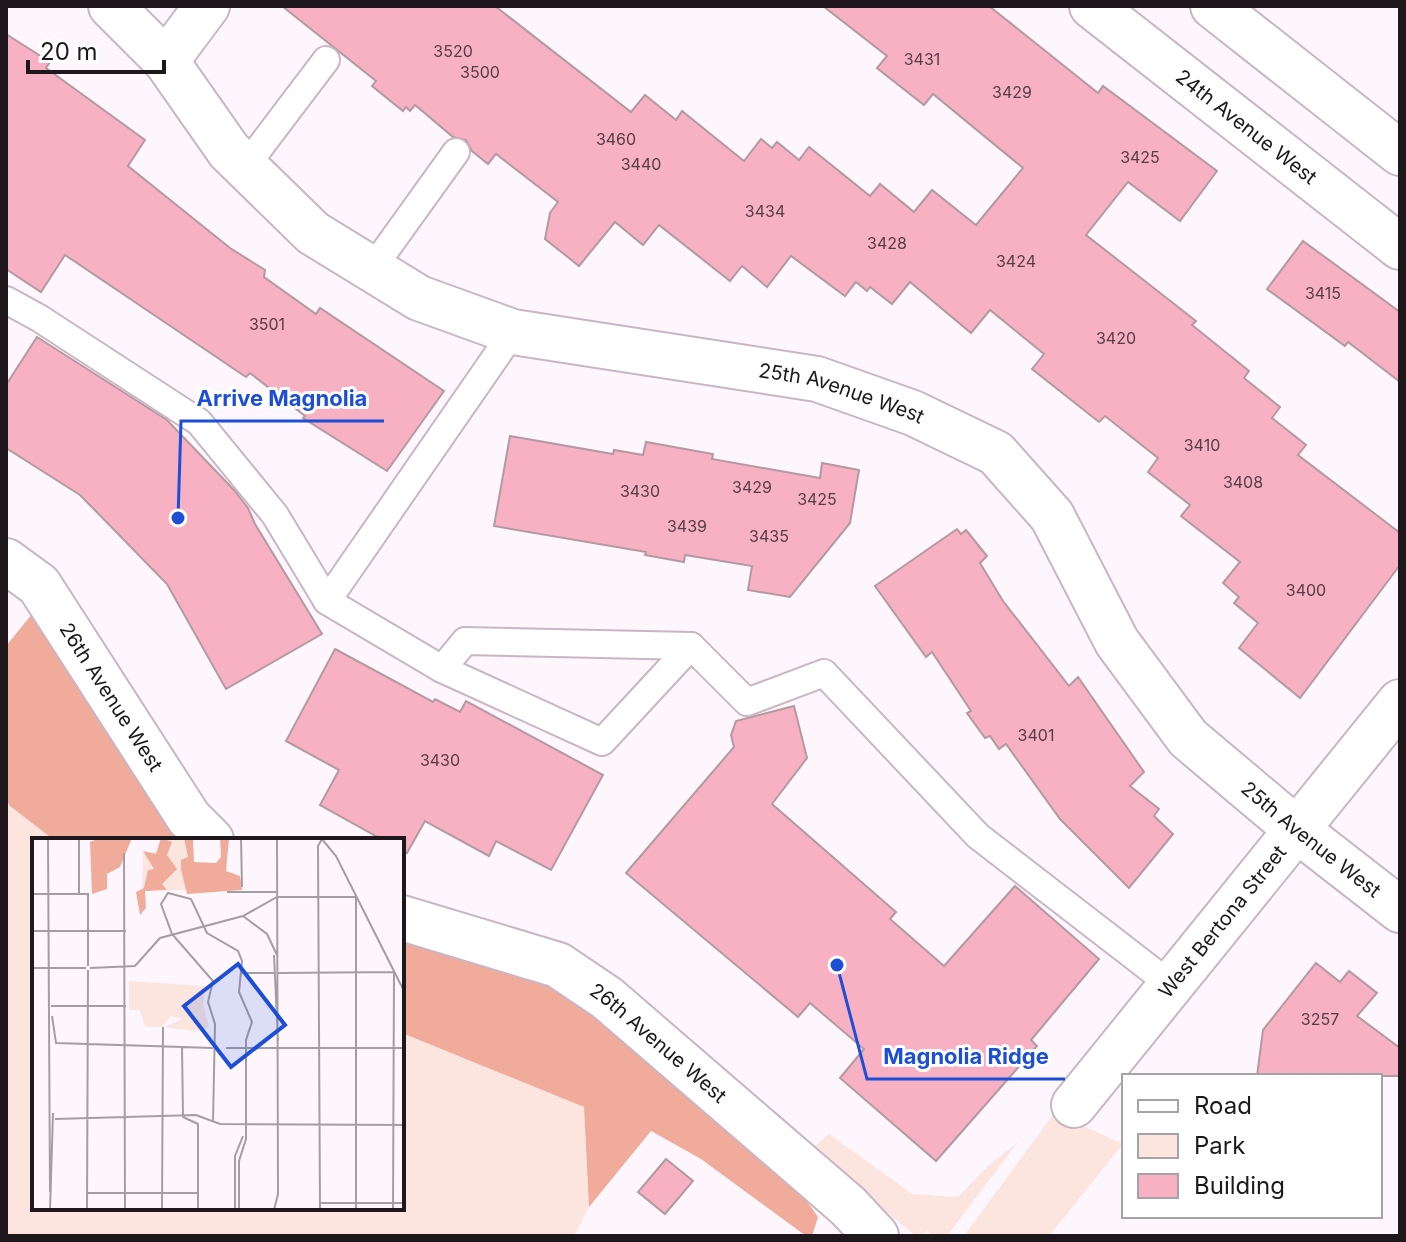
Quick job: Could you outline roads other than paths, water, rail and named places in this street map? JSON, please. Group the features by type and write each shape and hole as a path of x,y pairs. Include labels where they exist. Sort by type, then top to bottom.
{"street":[{"name":"25th Avenue West","path":"111,6 166,61 229,151 313,233 419,298 513,332 817,379 913,413 996,453 1052,516 1117,642 1188,738 1296,829 1400,910"},
{"path":"166,61 207,6"},
{"name":"24th Avenue West","path":"1092,6 1400,247"},
{"path":"1213,6 1400,153"},
{"name":"26th Avenue West","path":"6,561 39,585 189,818 209,838"},
{"name":"West Bertona Street","path":"1074,1105 1400,702"},
{"name":"26th Avenue West","path":"404,919 558,965 595,989 848,1206 876,1236"}],"lane":[{"path":"245,167 326,60"},
{"path":"372,269 456,152"},
{"path":"6,300 39,318 199,422 275,515 327,601 442,669 602,742 691,646"},
{"path":"327,601 513,332"},
{"path":"442,669 465,641 691,646 747,702 824,673 978,836 1171,985"}],"place":[{"name":"Arrive Magnolia","path":"178,518"},
{"name":"Magnolia Ridge","path":"837,965"}]}
